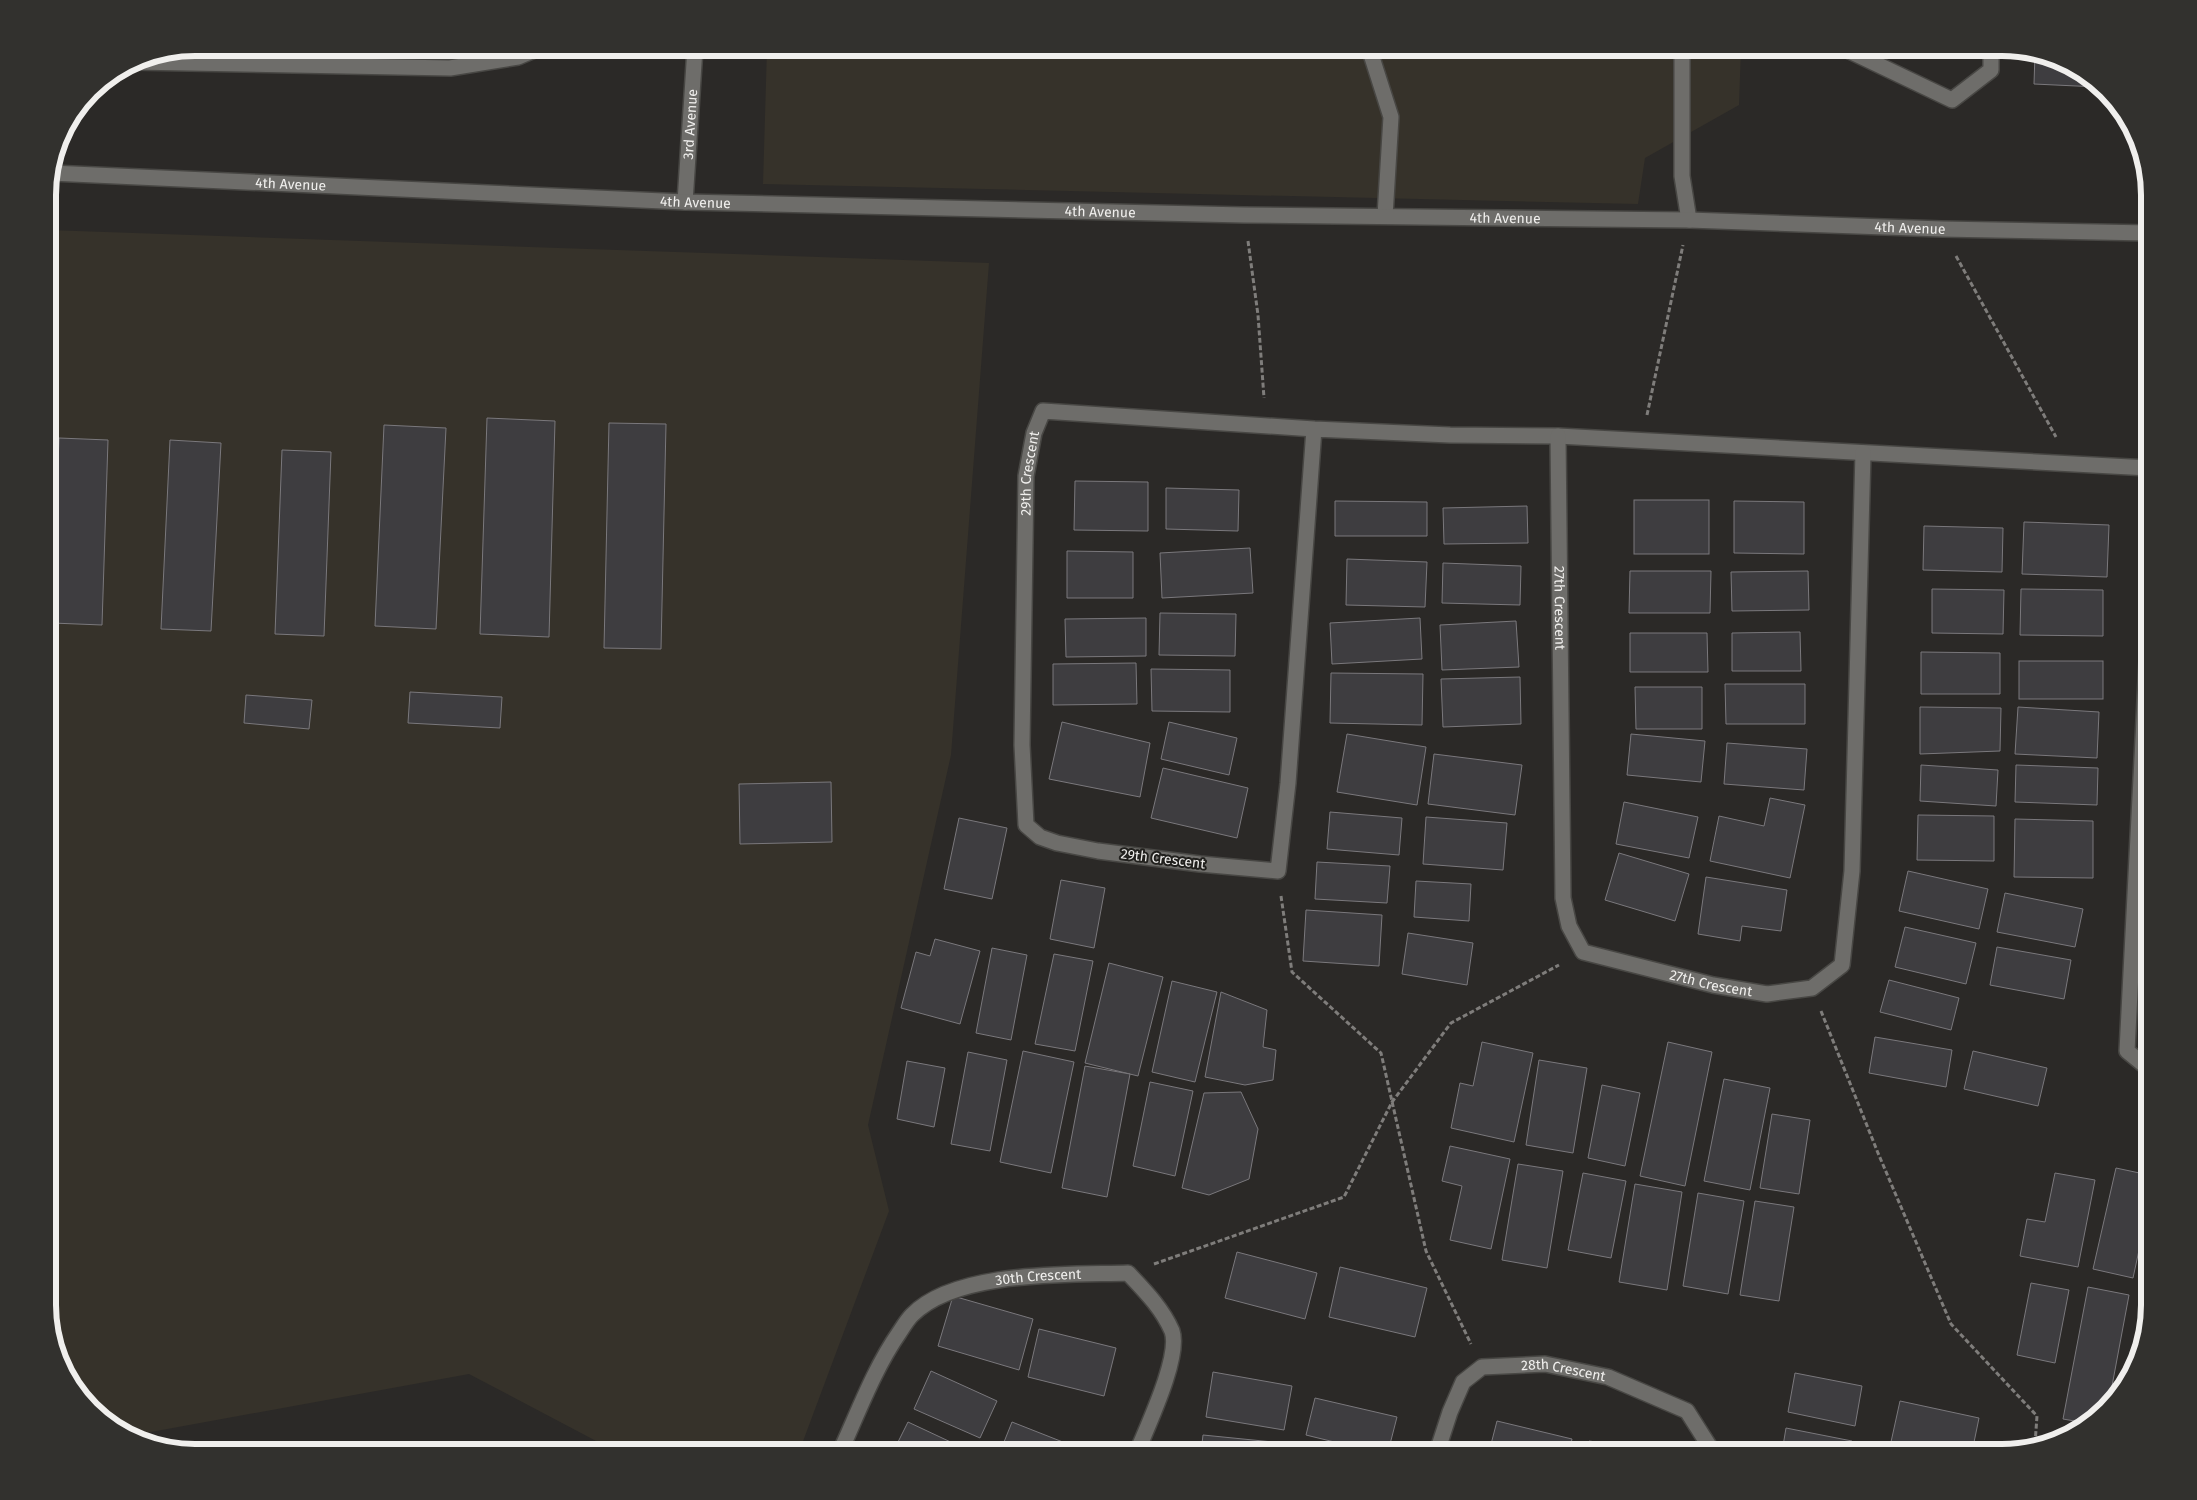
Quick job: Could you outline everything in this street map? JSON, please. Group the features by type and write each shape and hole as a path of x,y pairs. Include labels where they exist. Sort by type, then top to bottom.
{"street":[{"path":"1372,56 1391,117 1385,216"},
{"path":"1682,56 1682,176 1689,220"},
{"path":"1860,56 1952,100 1991,70 1991,56"},
{"path":"155,62 450,68 518,57"},
{"name":"3rd Avenue","path":"685,202 694,57"},
{"name":"4th Avenue","path":"58,173 685,202 1244,215 1689,220 1942,229 2141,233"},
{"name":"29th Crescent","path":"1266,424 1043,411 1034,433 1026,476 1022,745 1026,825 1040,837 1057,843 1098,851 1200,864 1278,871"},
{"path":"1266,424 1314,429 1450,435 1558,436 2070,462 2141,467"},
{"path":"1278,871 1288,782 1314,429"},
{"name":"27th Crescent","path":"1558,436 1563,898 1569,926 1583,952 1713,985 1767,994 1812,988 1842,965 1852,871 1864,453"},
{"path":"2141,790 2127,1052 2141,1062"},
{"path":"1128,1273 1159,1306 1173,1334 1170,1368 1140,1444"},
{"name":"30th Crescent","path":"844,1444 887,1350 912,1315 935,1297 985,1282 1035,1277 1128,1273"},
{"name":"28th Crescent","path":"1482,1367 1545,1364 1608,1376 1687,1411 1708,1444"},
{"path":"1440,1444 1450,1412 1463,1382 1482,1367"}],"path":[{"path":"1244,215 1258,315 1266,424"},
{"path":"1641,440 1689,220"},
{"path":"1942,229 2009,355 2070,462"},
{"path":"1278,871 1292,972 1381,1053 1426,1251 1482,1367"},
{"path":"1128,1273 1344,1197 1392,1102 1451,1023 1583,952"},
{"path":"1812,988 1878,1153 1951,1324 2037,1416 2035,1440"}],"shaded area":[{"path":"1741,56 1739,105 1645,158 1638,204 763,184 767,57"},
{"path":"57,230 989,263 951,755 868,1125 889,1211 802,1444 602,1444 469,1374 144,1433 118,1420 97,1403 75,1374 67,1358 61,1341 57,1314"}],"building":[{"path":"2035,60 2055,67 2087,86 2034,84"},
{"path":"487,418 555,421 549,637 480,634"},
{"path":"609,423 666,424 661,649 604,648"},
{"path":"384,425 446,428 436,629 375,626"},
{"path":"59,438 108,440 102,625 57,623"},
{"path":"170,440 221,443 211,631 161,629"},
{"path":"282,450 331,452 324,636 275,634"},
{"path":"1075,481 1148,482 1148,531 1074,530"},
{"path":"1166,488 1239,490 1238,531 1166,529"},
{"path":"1634,500 1709,500 1709,554 1634,554"},
{"path":"1335,501 1427,502 1427,536 1335,536"},
{"path":"1734,501 1804,502 1804,554 1734,553"},
{"path":"1527,506 1528,543 1444,544 1443,508"},
{"path":"2024,522 2109,525 2107,577 2022,574"},
{"path":"1924,526 2003,528 2002,572 1923,570"},
{"path":"1250,548 1253,593 1162,598 1160,553"},
{"path":"1067,551 1133,552 1133,598 1067,598"},
{"path":"1347,559 1427,562 1425,607 1346,605"},
{"path":"1443,563 1521,566 1520,605 1442,603"},
{"path":"1630,571 1711,571 1710,613 1629,613"},
{"path":"1808,571 1809,610 1732,611 1731,572"},
{"path":"1932,589 2004,590 2003,634 1932,633"},
{"path":"2021,589 2103,590 2103,636 2020,635"},
{"path":"1160,613 1236,614 1235,656 1159,655"},
{"path":"1146,618 1146,656 1066,657 1065,619"},
{"path":"1420,618 1422,659 1332,664 1330,623"},
{"path":"1516,621 1519,667 1442,670 1440,625"},
{"path":"1800,632 1801,671 1732,671 1732,633"},
{"path":"1630,633 1707,633 1708,672 1630,672"},
{"path":"1921,652 2000,653 2000,694 1921,694"},
{"path":"2019,661 2103,661 2103,699 2019,699"},
{"path":"1136,663 1137,704 1053,705 1053,664"},
{"path":"1151,669 1230,670 1230,712 1152,711"},
{"path":"1331,673 1423,674 1422,725 1330,723"},
{"path":"1520,677 1521,724 1443,727 1441,679"},
{"path":"1725,684 1805,684 1805,724 1726,724"},
{"path":"1635,687 1702,687 1702,729 1636,729"},
{"path":"410,692 502,697 500,728 408,723"},
{"path":"246,695 312,700 309,729 244,723"},
{"path":"1920,707 2001,708 2000,751 1920,754"},
{"path":"2018,707 2099,712 2097,758 2015,754"},
{"path":"1062,722 1150,743 1140,797 1049,779"},
{"path":"1169,722 1237,738 1229,775 1161,759"},
{"path":"1347,734 1426,747 1417,805 1337,792"},
{"path":"1631,734 1705,741 1701,782 1627,775"},
{"path":"1727,743 1807,749 1804,790 1724,784"},
{"path":"1434,754 1522,765 1515,815 1428,804"},
{"path":"1921,765 1998,770 1996,806 1920,801"},
{"path":"2016,765 2098,768 2097,805 2015,802"},
{"path":"1163,768 1248,788 1237,838 1151,818"},
{"path":"831,782 832,842 740,844 739,784"},
{"path":"1770,798 1805,805 1790,878 1710,861 1719,816 1764,826"},
{"path":"1624,802 1698,817 1689,858 1616,844"},
{"path":"1330,812 1402,818 1399,855 1327,849"},
{"path":"1918,815 1994,816 1994,861 1917,860"},
{"path":"1426,817 1507,823 1503,870 1423,864"},
{"path":"959,818 1007,828 992,899 944,889"},
{"path":"2015,819 2093,821 2093,878 2014,877"},
{"path":"1619,853 1689,874 1675,921 1605,900"},
{"path":"1317,862 1390,866 1387,903 1315,899"},
{"path":"1908,871 1988,889 1979,929 1899,911"},
{"path":"1706,877 1787,890 1781,931 1742,926 1740,941 1698,934"},
{"path":"1061,880 1105,888 1094,948 1050,939"},
{"path":"1416,881 1471,884 1469,921 1414,917"},
{"path":"2005,893 2083,909 2075,947 1997,932"},
{"path":"1306,910 1382,915 1379,966 1303,961"},
{"path":"1905,927 1976,943 1966,984 1895,967"},
{"path":"1408,933 1473,943 1467,985 1402,974"},
{"path":"935,939 980,951 960,1024 901,1008 916,952 930,956"},
{"path":"1997,947 2071,960 2064,999 1990,985"},
{"path":"992,948 1027,955 1011,1040 976,1033"},
{"path":"1054,954 1093,961 1075,1051 1035,1044"},
{"path":"1109,963 1163,977 1138,1076 1085,1063"},
{"path":"1889,980 1959,998 1951,1030 1880,1012"},
{"path":"1172,981 1217,992 1195,1082 1152,1072"},
{"path":"1221,992 1267,1010 1263,1047 1276,1050 1273,1080 1245,1085 1205,1077"},
{"path":"1875,1037 1952,1050 1946,1087 1869,1073"},
{"path":"1482,1042 1533,1053 1514,1142 1451,1128 1460,1083 1473,1086"},
{"path":"1668,1042 1712,1052 1685,1186 1640,1176"},
{"path":"1023,1051 1074,1062 1051,1173 1000,1162"},
{"path":"1973,1051 2047,1068 2038,1106 1964,1089"},
{"path":"968,1052 1007,1060 990,1151 951,1144"},
{"path":"1539,1060 1587,1068 1573,1153 1526,1145"},
{"path":"907,1061 945,1068 934,1127 897,1119"},
{"path":"1085,1066 1130,1074 1107,1197 1062,1188"},
{"path":"1724,1079 1770,1088 1750,1190 1704,1181"},
{"path":"1150,1082 1193,1091 1175,1176 1133,1166"},
{"path":"1602,1085 1640,1093 1625,1166 1588,1158"},
{"path":"1241,1092 1258,1129 1249,1179 1209,1195 1182,1188 1204,1093"},
{"path":"1772,1114 1810,1120 1799,1194 1760,1188"},
{"path":"1450,1146 1510,1159 1491,1249 1450,1240 1462,1186 1442,1181"},
{"path":"1518,1164 1563,1171 1547,1268 1502,1260"},
{"path":"2116,1168 2141,1173 2141,1241 2133,1278 2093,1269"},
{"path":"1583,1173 1626,1181 1611,1258 1568,1250"},
{"path":"2055,1173 2095,1180 2078,1267 2020,1256 2027,1219 2045,1222"},
{"path":"1635,1184 1682,1192 1667,1290 1619,1282"},
{"path":"1698,1193 1744,1201 1728,1294 1683,1286"},
{"path":"1755,1201 1794,1207 1779,1301 1740,1295"},
{"path":"1237,1252 1317,1273 1305,1319 1225,1298"},
{"path":"1340,1267 1427,1288 1415,1337 1329,1317"},
{"path":"2031,1283 2069,1290 2055,1363 2017,1355"},
{"path":"2088,1287 2129,1295 2111,1389 2100,1403 2076,1421 2063,1419"},
{"path":"953,1296 1033,1319 1019,1370 938,1346"},
{"path":"1039,1329 1116,1348 1104,1396 1028,1377"},
{"path":"931,1371 997,1401 980,1438 914,1409"},
{"path":"1213,1372 1292,1386 1284,1430 1206,1417"},
{"path":"1795,1373 1862,1386 1855,1426 1788,1412"},
{"path":"1315,1398 1397,1417 1390,1444 1343,1444 1306,1435"},
{"path":"1900,1401 1979,1418 1974,1444 1901,1444 1891,1442"},
{"path":"1497,1421 1572,1439 1571,1444 1491,1444"},
{"path":"908,1422 955,1444 897,1444"},
{"path":"1012,1422 1068,1444 1003,1444"},
{"path":"1786,1428 1852,1441 1851,1444 1783,1444"},
{"path":"1203,1435 1273,1442 1273,1444 1202,1444"},
{"path":"1589,1441 1611,1444 1588,1444"}]}
